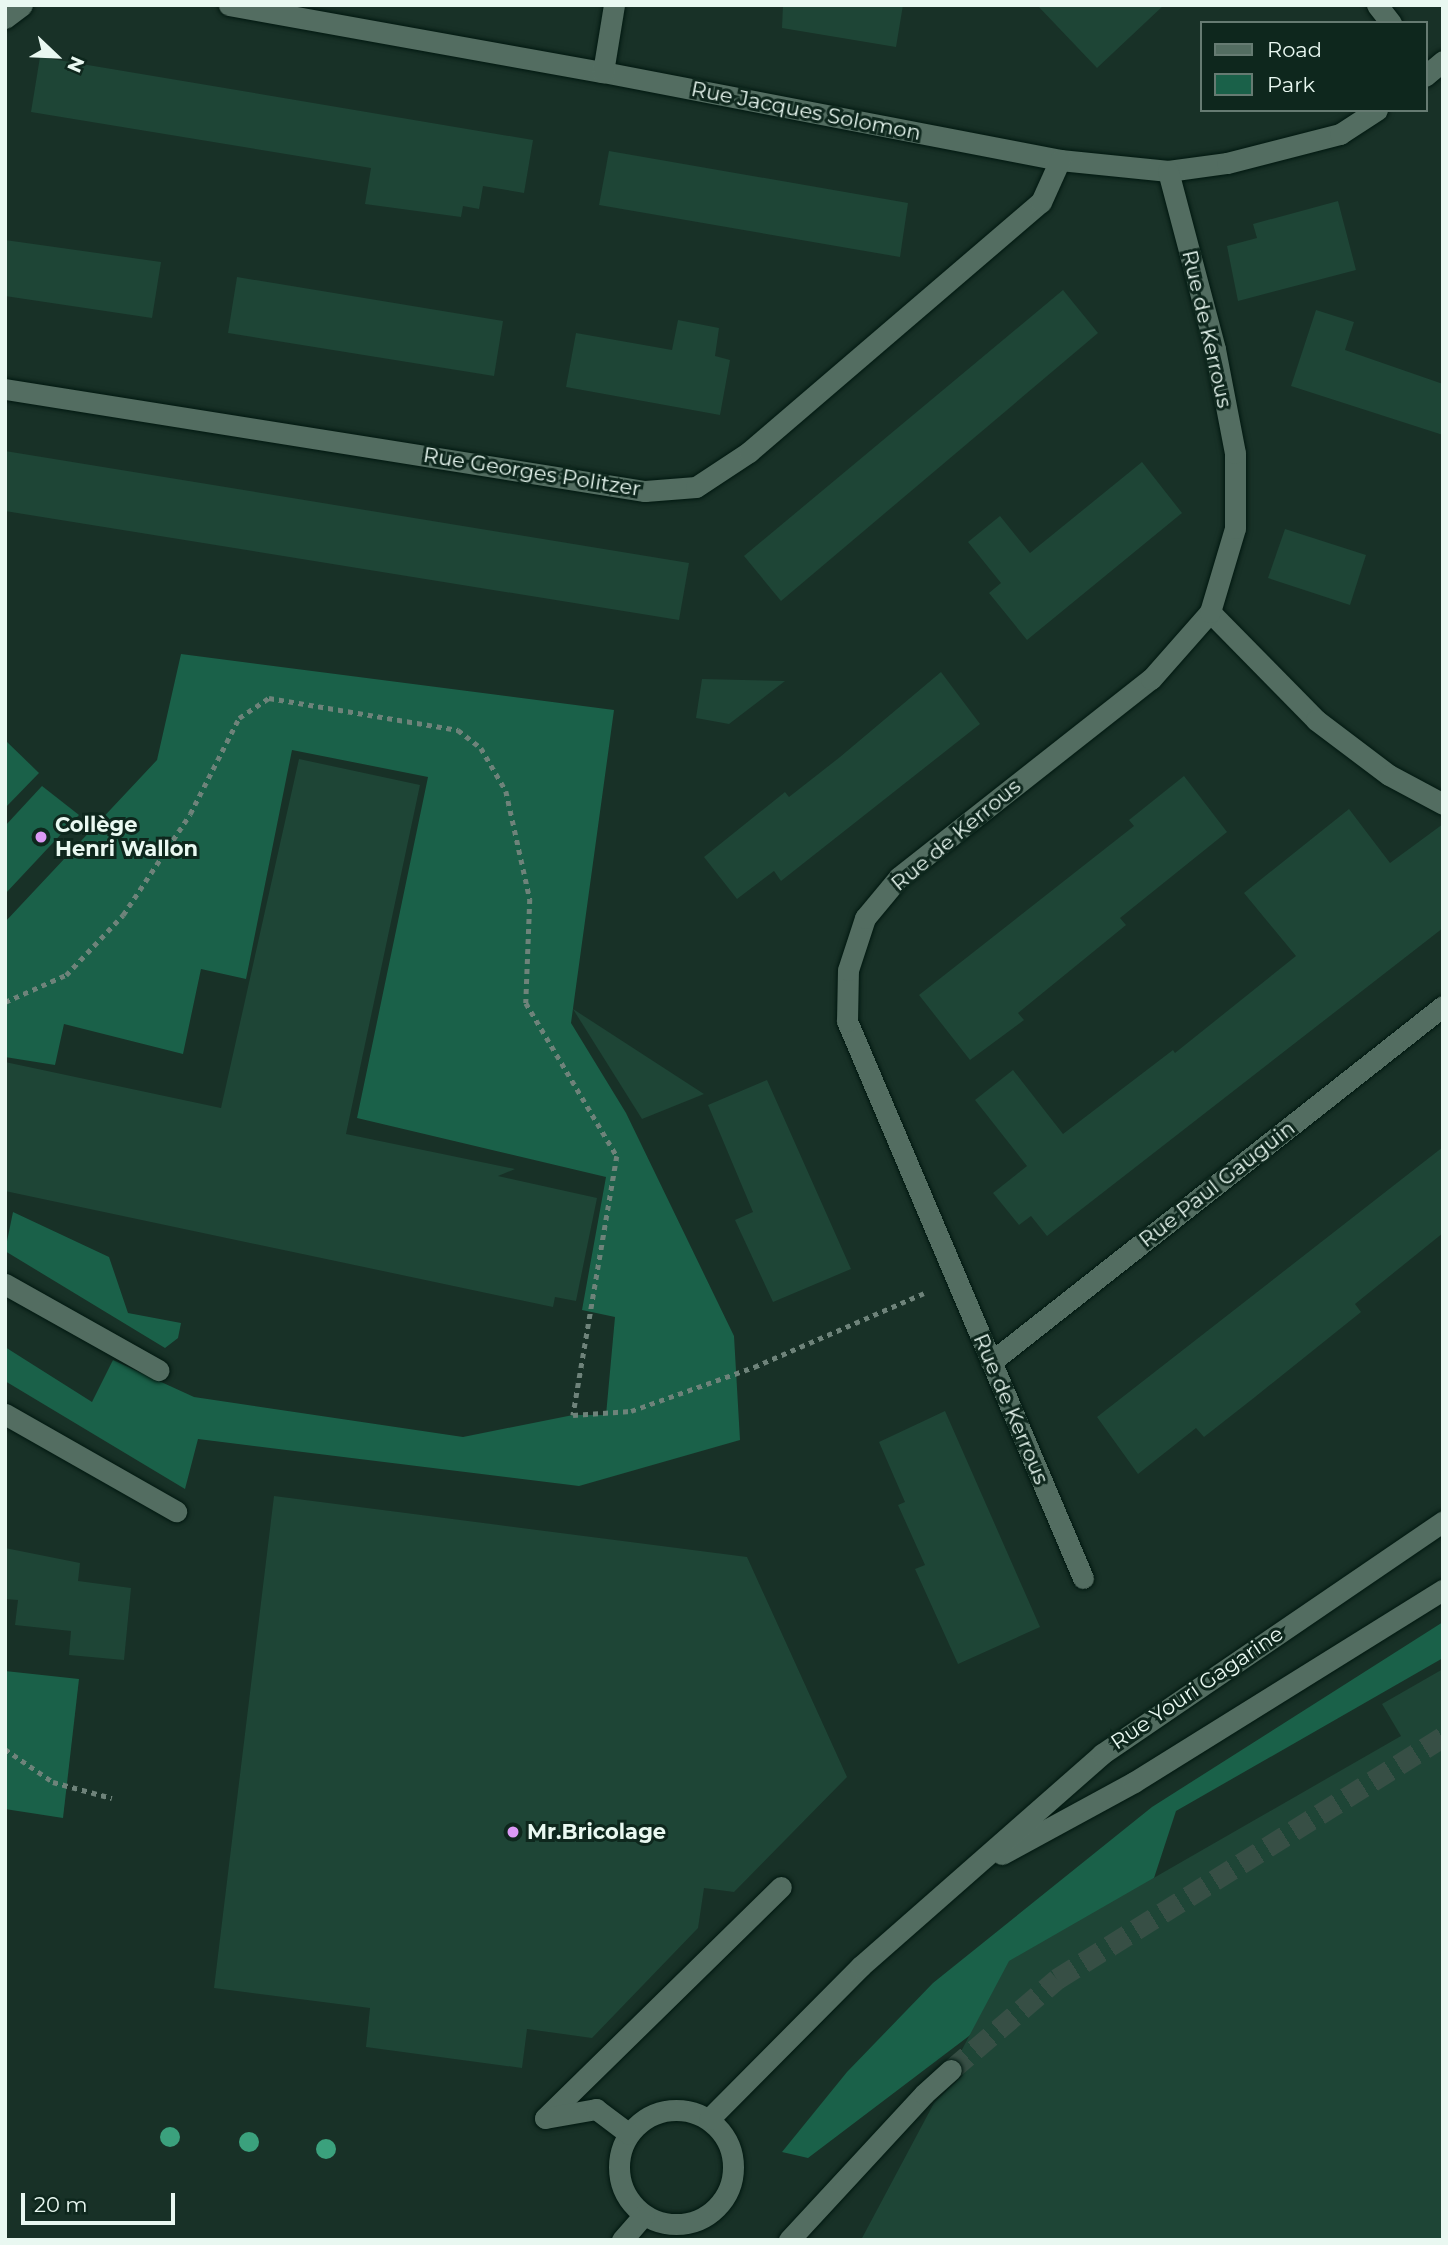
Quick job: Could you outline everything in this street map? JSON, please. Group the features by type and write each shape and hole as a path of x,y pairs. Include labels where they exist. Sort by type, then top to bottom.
{"street":[{"path":"5,18 22,5"},
{"name":"Rue Jacques Solomon","path":"229,5 603,72 1060,160 1168,171 1227,163 1340,134 1374,112"},
{"path":"603,72 614,5"},
{"name":"Rue Georges Politzer","path":"5,389 645,491 696,487 749,452 1041,202 1060,160"},
{"name":"Rue de Kerrous","path":"1083,1578 847,1021 848,970 865,918 899,877 1150,679 1210,612 1235,528 1235,453 1215,349 1168,171"},
{"path":"1210,612 1316,720 1389,775 1443,804"},
{"name":"Rue Paul Gauguin","path":"991,1362 1443,1006"},
{"path":"5,1284 158,1370"},
{"path":"5,1414 176,1511"},
{"name":"Rue Youri Gagarine","path":"709,2119 861,1966 1102,1754 1443,1521"},
{"name":"Rue Youri Gagarine","path":"966,1874 1134,1782 1443,1590"},
{"path":"629,2134 596,2109 545,2118 781,1887"},
{"path":"789,2240 923,2094 951,2070"},
{"path":"675,2109 709,2119 727,2138 734,2163 730,2188 720,2205 705,2218 686,2224 666,2224 644,2215 626,2194 620,2179 622,2148 629,2134 650,2118 675,2109"},
{"path":"622,2240 644,2215"}],"path":[{"path":"5,1002 66,975 123,915 190,814 239,718 269,698 458,730 481,748 506,791 530,899 526,1003 617,1156 573,1415 631,1411 730,1376 956,1279"},
{"path":"5,1749 53,1783 112,1798"}],"green space":[{"path":"181,654 614,710 571,1023 626,1113 734,1336 740,1440 579,1486 198,1439 185,1489 5,1381 5,1347 92,1402 113,1360 194,1397 463,1437 573,1415 606,1415 615,1317 582,1310 606,1177 357,1118 428,777 292,750 246,979 201,969 183,1054 64,1024 55,1065 5,1057 5,922 157,760"},
{"path":"5,740 39,773 5,808"},
{"path":"42,786 79,815 5,894 5,826"},
{"path":"13,1212 109,1257 128,1313 181,1323 178,1338 165,1348 5,1251"},
{"path":"1443,1622 1443,1658 1176,1811 1154,1878 969,2036 808,2158 782,2152 847,2072 933,1983 1152,1807"},
{"path":"5,1671 79,1679 63,1818 5,1809"}],"building":[{"path":"783,5 903,5 896,47 782,28"},
{"path":"1037,5 1164,5 1097,68"},
{"path":"40,57 533,140 524,193 483,186 479,209 463,206 461,217 365,204 371,168 31,112"},
{"path":"609,151 908,203 900,257 599,205"},
{"path":"1338,201 1356,270 1238,301 1227,246 1257,238 1253,224"},
{"path":"5,240 161,262 152,318 5,296"},
{"path":"237,277 503,321 494,376 228,333"},
{"path":"1063,290 1098,333 781,601 744,556"},
{"path":"1316,310 1354,322 1345,350 1443,384 1443,435 1291,386"},
{"path":"678,320 719,328 715,356 730,360 720,415 566,387 576,333 672,350"},
{"path":"5,451 689,563 679,620 5,511"},
{"path":"1142,462 1182,513 1027,640 989,593 1001,583 968,542 1000,516 1030,553"},
{"path":"1285,529 1366,555 1350,605 1268,578"},
{"path":"941,672 980,724 781,881 774,871 737,899 704,857 785,792 789,797"},
{"path":"702,679 785,681 729,724 696,718"},
{"path":"299,759 420,785 346,1134 515,1169 498,1176 597,1198 576,1301 555,1297 553,1307 5,1191 5,1062 221,1108"},
{"path":"1184,776 1227,832 1120,918 1126,925 1018,1013 1024,1020 970,1060 919,995 1134,826 1129,820"},
{"path":"1349,809 1390,863 1443,824 1443,928 1047,1236 1031,1216 1019,1225 993,1193 1027,1166 975,1100 1013,1070 1063,1134 1173,1050 1175,1053 1296,956 1244,893"},
{"path":"573,1009 704,1094 642,1119"},
{"path":"767,1080 851,1269 773,1302 735,1220 753,1212 708,1105"},
{"path":"1443,1147 1443,1233 1355,1304 1361,1312 1255,1397 1204,1437 1196,1428 1138,1474 1097,1417"},
{"path":"945,1411 1040,1627 958,1664 915,1569 925,1565 898,1505 905,1502 879,1442"},
{"name":"Mr.Bricolage","path":"274,1496 747,1557 847,1777 734,1892 704,1888 698,1928 592,2038 527,2029 522,2068 366,2047 370,2008 214,1988"},
{"path":"5,1548 80,1563 78,1581 131,1588 124,1660 69,1655 71,1631 15,1625 18,1600 5,1599"},
{"path":"1443,1669 1443,2240 861,2240 934,2103 963,2075 957,2059 1009,1961 1401,1736 1382,1704"}],"tunnel":[{"path":"951,2070 1057,1979 1443,1737"}],"place":[{"name":"Collège Henri Wallon","path":"41,837"},
{"name":"Mr.Bricolage","path":"513,1832"}]}
